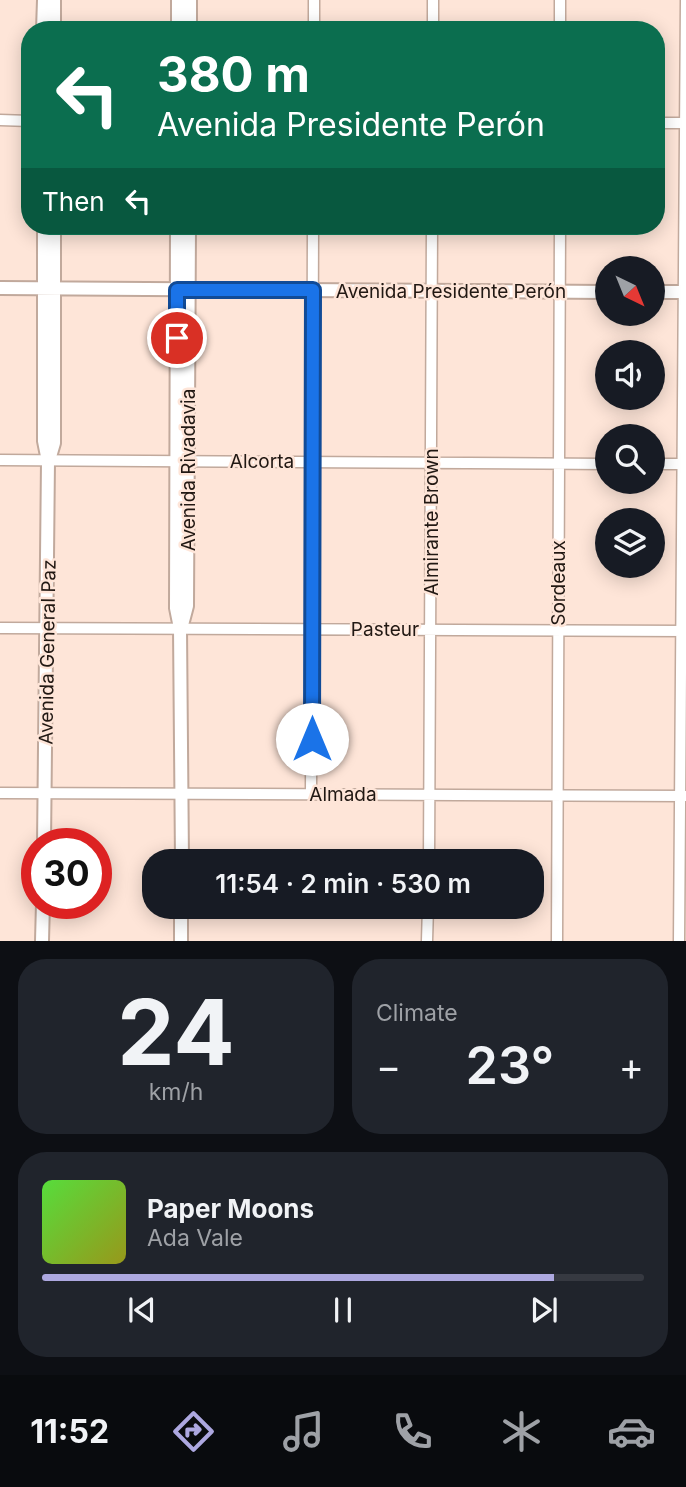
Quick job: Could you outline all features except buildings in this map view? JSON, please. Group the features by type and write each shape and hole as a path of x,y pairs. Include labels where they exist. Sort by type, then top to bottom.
{"main road":[{"path":"43,21 44,0"},
{"path":"54,0 54,21"},
{"path":"178,0 178,21"},
{"path":"190,0 190,21"},
{"name":"Avenida General Paz","path":"44,828 48,461 54,443 45,235"},
{"name":"Avenida General Paz","path":"49,288 53,235"},
{"name":"Avenida Rivadavia","path":"178,235 183,290"},
{"name":"Avenida Rivadavia","path":"182,849 180,628 176,608 182,461 183,290 188,235"},
{"name":"Avenida Presidente Perón","path":"0,288 595,292"},
{"path":"665,292 685,292"},
{"path":"42,941 43,919"},
{"path":"181,919 181,941"}],"street":[{"path":"314,0 314,21"},
{"path":"433,0 433,21"},
{"path":"560,0 560,21"},
{"path":"679,941 685,631 685,0"},
{"path":"0,120 21,121"},
{"path":"665,123 686,123"},
{"path":"312,794 313,235"},
{"name":"Almirante Brown","path":"429,849 432,235"},
{"name":"Sordeaux","path":"557,941 560,235"},
{"name":"Alcorta","path":"0,460 595,464"},
{"path":"665,464 685,464"},
{"name":"Pasteur","path":"0,628 685,631"},
{"name":"Almada","path":"0,793 683,796"},
{"path":"427,941 428,919"}],"route":[{"path":"177,338 177,290 313,290 312,739"}]}
